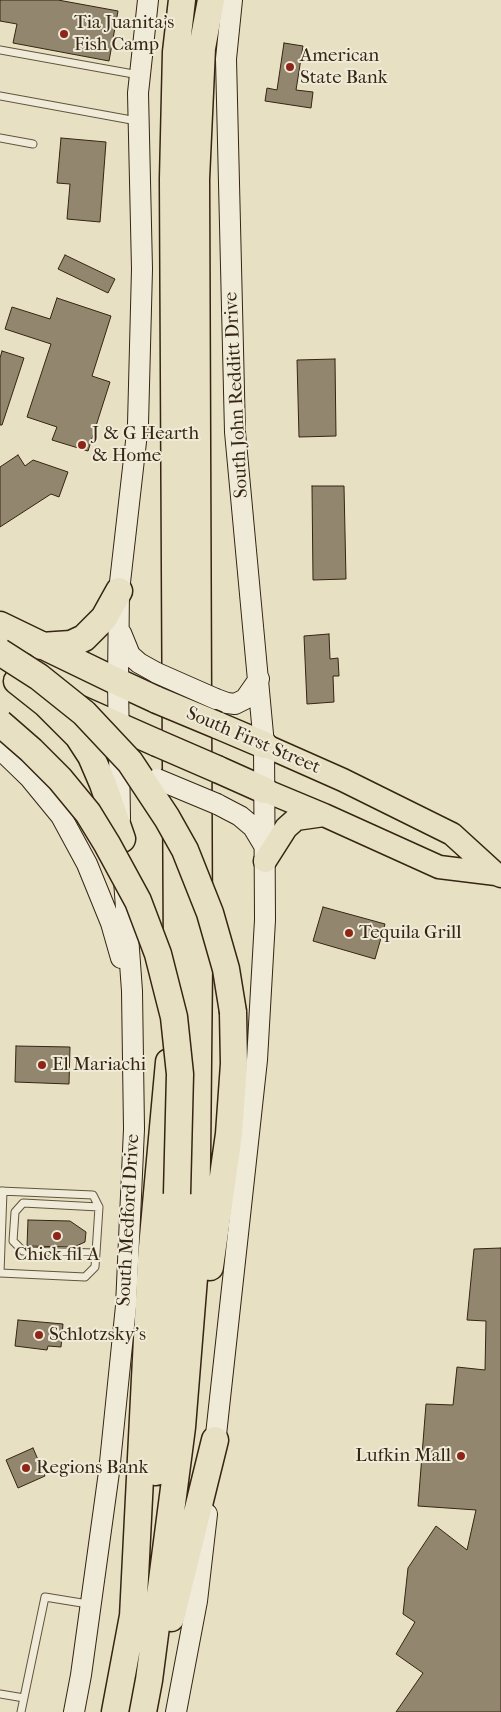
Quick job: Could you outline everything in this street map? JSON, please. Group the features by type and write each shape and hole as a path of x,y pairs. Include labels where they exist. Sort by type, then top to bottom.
{"highway":[{"path":"133,1617 151,1259 177,956 173,179 176,52 182,0"},
{"path":"143,1712 149,1680 182,1427 196,1253 199,974 196,179 202,48 211,0"},
{"path":"41,646 72,644 84,638 104,618 119,591"},
{"name":"South First Street","path":"0,625 157,700 264,745"},
{"path":"0,652 39,676 84,713 130,762 167,818 185,850 210,913 226,969 233,1012 234,1064 229,1134 205,1304 182,1427"},
{"path":"9,677 46,704 73,731 91,756 122,839"},
{"name":"South First Street","path":"9,677 264,790"},
{"path":"0,723 60,779 88,813 107,844 138,901 158,954 174,1017 180,1074 177,1194 164,1406 154,1493 115,1712"},
{"path":"149,1680 174,1611 215,1440"}],"main road":[{"path":"118,726 119,591 138,424 142,269 138,93 148,0"},
{"name":"South John Redditt Drive","path":"232,0 226,59 235,432 259,679 264,745 264,790"},
{"path":"120,629 130,655 139,664 227,703 235,704 244,699 259,679"},
{"name":"South Medford Drive","path":"74,1712 109,1472 126,1306 134,1137 132,991 119,806 118,726"},
{"name":"South First Street","path":"264,745 343,780 452,834 498,875"},
{"path":"0,748 29,777 61,816 88,864 111,923 132,991"},
{"path":"120,782 136,776 146,775 217,804 240,816 252,827 266,855"},
{"path":"176,1712 197,1601 257,1060 265,920 264,790"},
{"name":"South First Street","path":"264,790 439,867 498,875"},
{"path":"266,855 286,828 296,819 324,815"}],"lane":[{"path":"0,50 140,75"},
{"path":"0,96 138,121"},
{"path":"0,138 34,144"},
{"path":"2,1191 93,1195 99,1207 95,1267 84,1277 0,1273 2,1191"},
{"path":"96,1253 23,1251 13,1241 15,1212 24,1203 99,1207"},
{"path":"21,1712 45,1597 91,1604"},
{"path":"0,1694 24,1698"}],"building":[{"name":"Tia Juanita's Fish Camp","path":"0,0 58,0 118,11 109,61 13,43 17,24 0,21"},
{"name":"American State Bank","path":"284,43 303,46 296,90 313,92 311,108 265,101 267,88 277,90"},
{"path":"61,138 106,142 100,222 67,219 70,184 57,183"},
{"path":"65,255 115,279 108,293 58,269"},
{"path":"57,298 111,316 92,376 110,382 88,451 52,440 57,427 27,417 51,344 5,329 12,307 50,319"},
{"path":"2,351 24,358 2,425 0,425 0,358"},
{"path":"335,359 336,436 299,437 297,360"},
{"path":"18,455 25,466 33,460 68,472 59,497 51,494 0,527 0,467"},
{"path":"312,486 344,486 346,579 313,580"},
{"path":"329,634 330,659 338,658 339,676 333,676 334,702 307,704 304,636"},
{"name":"Tequila Grill","path":"323,907 385,924 375,959 313,941"},
{"name":"El Mariachi","path":"16,1046 70,1047 69,1084 15,1082"},
{"name":"Chick-fil-A","path":"28,1220 70,1221 86,1232 85,1242 74,1247 27,1246"},
{"name":"Lufkin Mall","path":"501,1248 501,1712 396,1712 423,1673 396,1654 415,1622 403,1614 408,1568 436,1526 467,1550 476,1510 418,1506 426,1404 453,1405 457,1367 485,1370 486,1321 467,1320 474,1249"},
{"name":"Schlotzsky's","path":"18,1320 63,1324 61,1347 48,1346 47,1350 15,1346"},
{"name":"Regions Bank","path":"33,1448 45,1476 18,1488 6,1460"}],"place":[{"name":"Tia Juanita's Fish Camp","path":"64,34"},
{"name":"American State Bank","path":"290,67"},
{"name":"J & G Hearth & Home","path":"82,445"},
{"name":"Tequila Grill","path":"349,933"},
{"name":"El Mariachi","path":"42,1065"},
{"name":"Chick-fil-A","path":"57,1236"},
{"name":"Schlotzsky's","path":"39,1335"},
{"name":"Lufkin Mall","path":"461,1456"},
{"name":"Regions Bank","path":"26,1468"}]}
